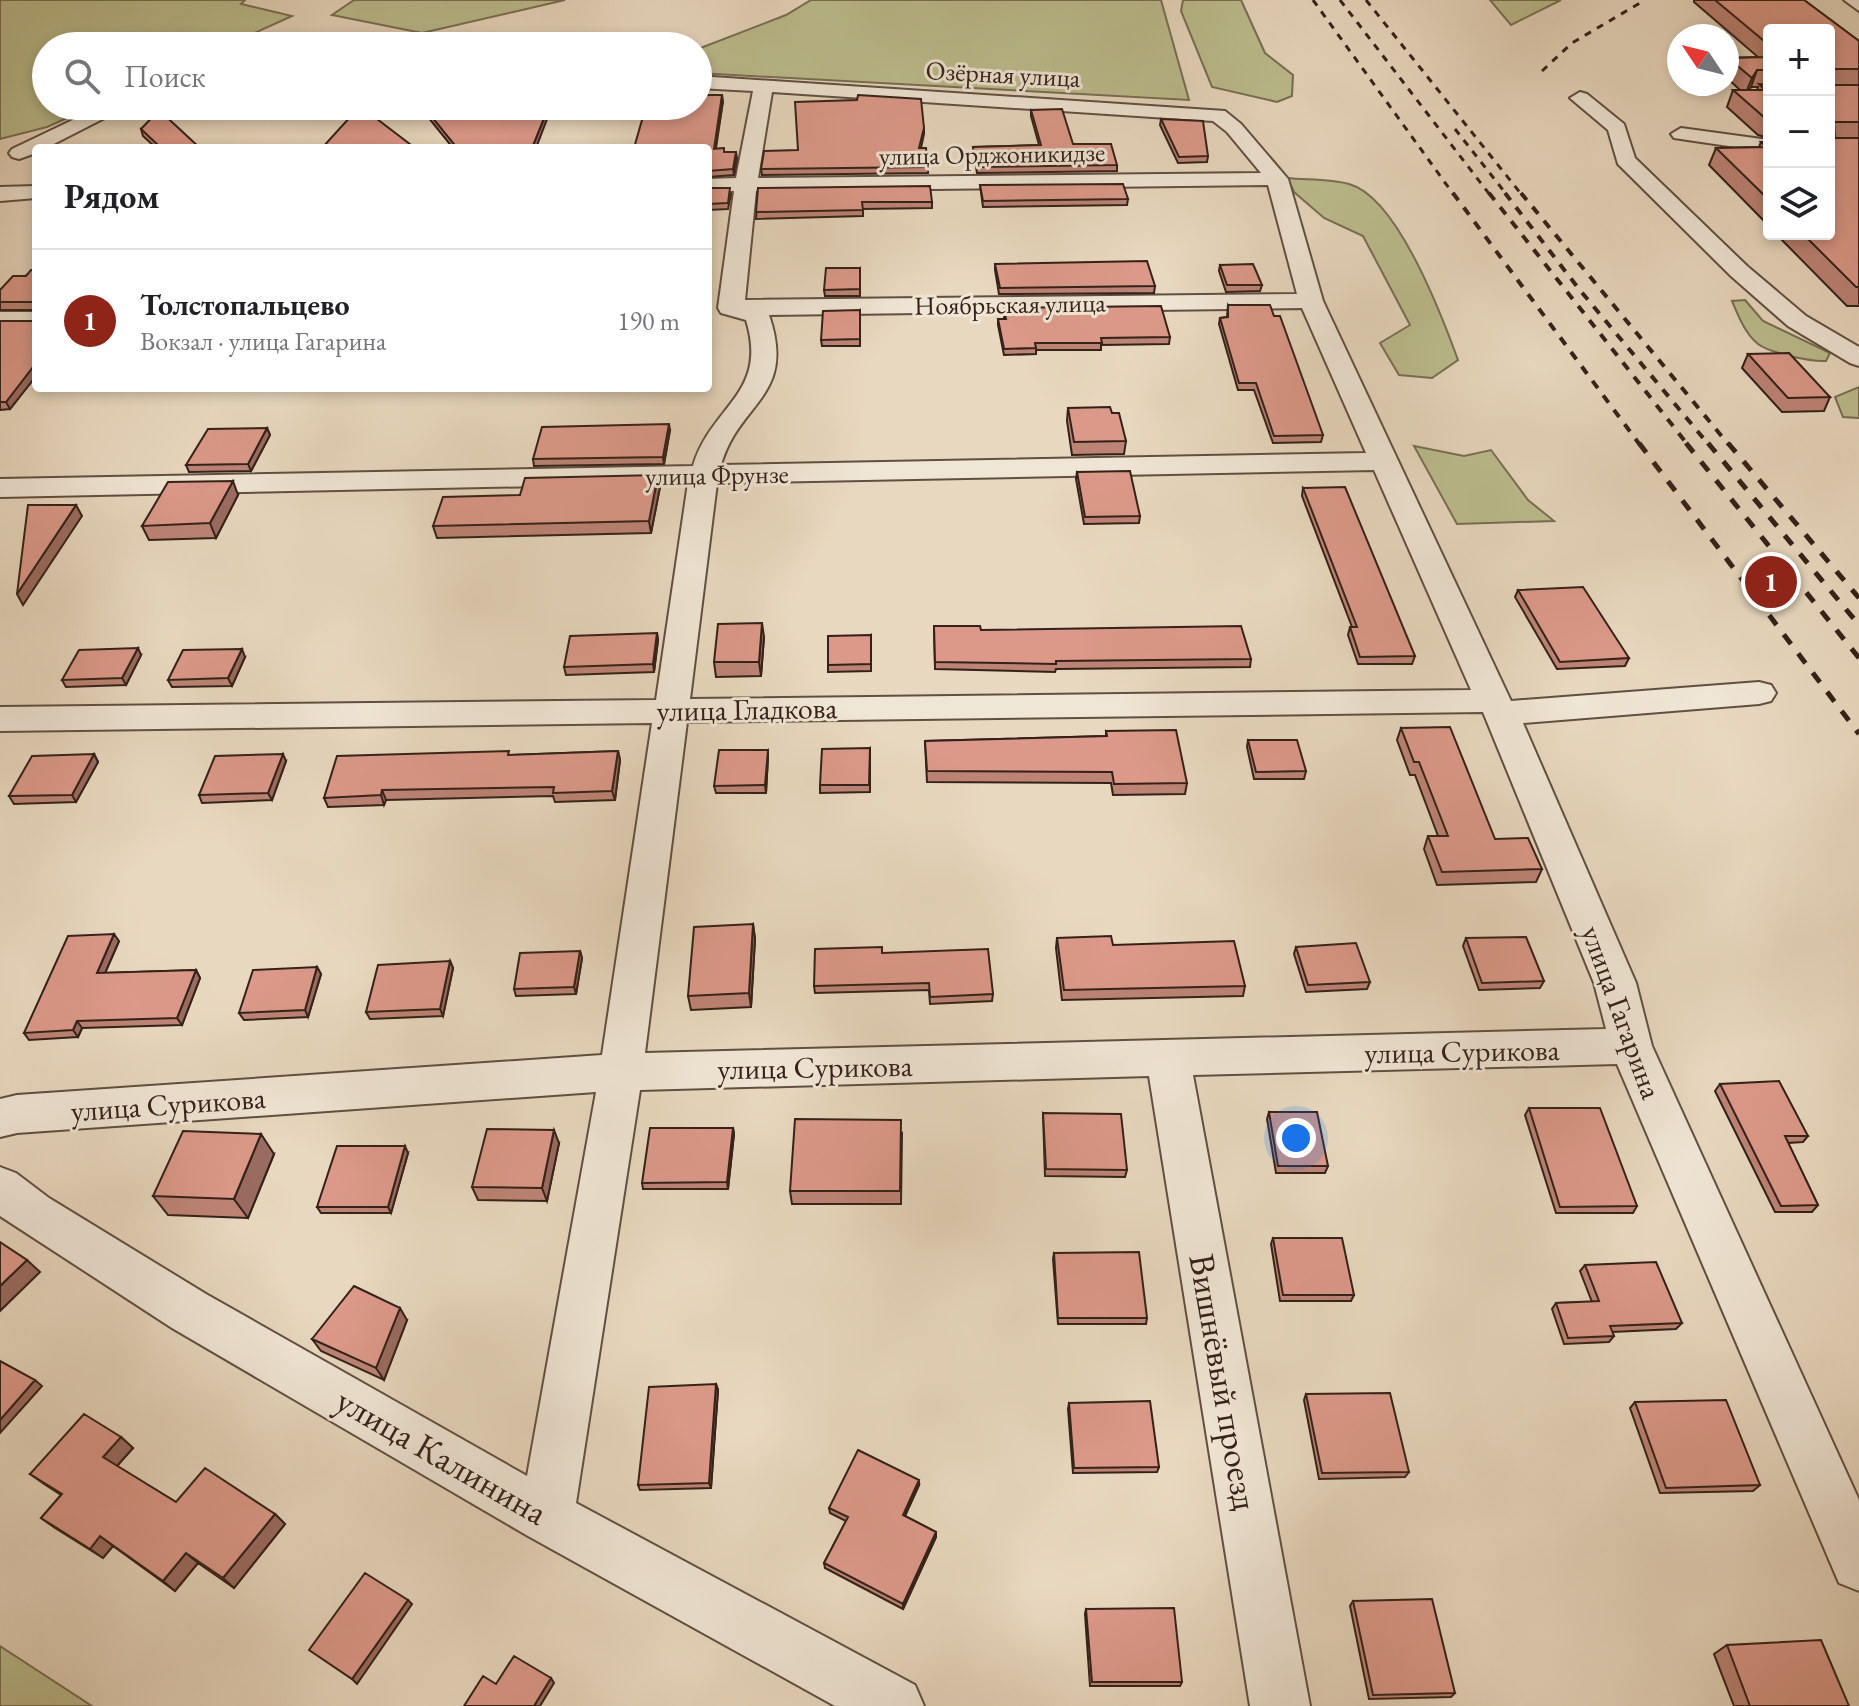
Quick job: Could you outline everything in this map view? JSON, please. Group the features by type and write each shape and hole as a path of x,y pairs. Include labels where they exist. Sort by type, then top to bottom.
{"street":[{"path":"1852,0 1859,6"},
{"name":"Озёрная улица","path":"712,83 1218,115 1234,128 1277,179"},
{"path":"547,1517 621,1072 704,475 715,441 754,389 766,353 766,340 757,315 720,308 763,86"},
{"path":"1580,98 1617,128 1622,154 1631,166 1739,271 1797,321 1859,358"},
{"path":"0,166 9,151 84,120"},
{"path":"1681,134 1763,145"},
{"name":"улица Орджоникидзе","path":"712,185 1277,179"},
{"name":"улица Гагарина","path":"1277,179 1311,301 1498,707 1615,983 1631,1046 1859,1563"},
{"path":"0,194 32,192"},
{"name":"Ноябрьская улица","path":"720,308 1311,301"},
{"path":"0,319 32,319"},
{"name":"улица Фрунзе","path":"0,488 1385,461"},
{"name":"улица Гладкова","path":"0,719 673,710 1498,707 1759,693"},
{"name":"улица Сурикова","path":"0,1118 17,1114 621,1072 1631,1046"},
{"name":"Вишнёвый проезд","path":"1168,1058 1280,1706"},
{"name":"улица Калинина","path":"0,1188 32,1213 189,1311 547,1517 894,1706"}],"green space":[{"path":"0,0 245,0 241,4 292,16 257,32 32,32 32,120 63,120 0,139"},
{"path":"354,0 565,0 426,32 332,15"},
{"path":"811,0 1161,0 1189,100 712,74 712,44 786,15"},
{"path":"1183,0 1241,0 1265,53 1293,75 1292,96 1277,102 1212,87 1181,11"},
{"path":"1490,0 1561,0 1511,25"},
{"path":"1287,178 1349,184 1367,193 1384,211 1416,260 1458,360 1432,378 1399,375 1380,343 1410,325 1363,236 1324,218 1294,192"},
{"path":"1745,300 1763,321 1830,353 1826,361 1791,356 1758,344 1746,330 1732,301"},
{"path":"1859,387 1859,418 1843,417 1835,397"},
{"path":"1414,446 1464,456 1491,450 1528,500 1554,521 1457,524"},
{"path":"0,1646 92,1706 0,1706"}],"building":[{"path":"1715,0 1804,0 1859,41 1859,69 1835,69 1835,24 1763,24 1763,40"},
{"path":"1763,57 1763,70 1757,70 1752,78 1739,67 1739,58"},
{"path":"1835,85 1859,85 1859,122 1835,122"},
{"path":"1739,90 1763,90 1763,116 1739,95"},
{"path":"712,95 722,95 714,149 736,152 733,169 712,171 712,144 635,144 642,120 712,120"},
{"path":"858,95 921,99 924,128 919,148 926,148 928,167 761,169 764,151 798,150 795,102 857,100"},
{"path":"1062,109 1073,144 1111,144 1117,165 977,167 973,147 1041,145 1031,110"},
{"path":"1161,119 1203,121 1208,156 1179,157"},
{"path":"150,120 170,120 196,144 157,144 141,129"},
{"path":"347,120 378,120 410,144 326,144"},
{"path":"434,120 543,120 534,144 454,144"},
{"path":"1835,138 1859,138 1859,287 1809,240 1835,240"},
{"path":"1763,147 1763,194 1716,148"},
{"path":"1123,184 1128,199 983,201 980,185"},
{"path":"930,186 932,202 862,202 863,210 756,212 758,188"},
{"path":"712,188 730,188 728,203 712,204"},
{"path":"1147,261 1155,286 1000,288 995,264"},
{"path":"1253,264 1262,285 1227,285 1220,265"},
{"path":"826,268 860,268 860,289 824,290"},
{"path":"32,270 32,302 0,302 0,290 13,276 26,276"},
{"path":"1228,305 1270,305 1274,316 1280,316 1323,435 1274,436 1256,383 1239,383 1220,318 1228,317"},
{"path":"1161,306 1170,337 1101,338 1102,343 1035,343 1036,348 1004,349 998,319 1006,319 1004,308"},
{"path":"860,310 860,339 821,340 823,311"},
{"path":"0,321 32,321 32,368 6,402 0,402"},
{"path":"1789,353 1830,397 1788,398 1748,354"},
{"path":"1110,407 1112,413 1119,413 1126,441 1074,442 1068,408"},
{"path":"669,424 663,457 533,459 542,427"},
{"path":"267,428 248,464 186,465 208,429"},
{"path":"1130,471 1140,516 1085,517 1077,472"},
{"path":"658,475 649,521 433,526 443,497 520,495 525,478"},
{"path":"233,481 210,523 142,526 168,482"},
{"path":"1345,487 1415,656 1360,657 1350,627 1357,627 1303,488"},
{"path":"28,505 76,505 17,594"},
{"path":"1583,587 1629,658 1560,662 1518,590"},
{"path":"762,623 759,662 714,662 718,624"},
{"path":"934,626 980,626 981,630 1241,626 1251,659 1056,661 1056,664 935,662"},
{"path":"657,633 653,664 564,667 570,636"},
{"path":"871,635 871,664 828,665 828,636"},
{"path":"138,648 122,678 62,680 79,650"},
{"path":"242,649 228,678 168,680 183,650"},
{"path":"1450,727 1495,839 1528,838 1542,869 1442,872 1428,836 1448,836 1419,762 1414,762 1401,728"},
{"path":"1176,730 1187,783 1114,784 1112,772 927,771 925,741 1107,736 1106,731"},
{"path":"1248,740 1297,740 1306,771 1256,772"},
{"path":"870,748 869,785 820,785 822,749"},
{"path":"719,750 768,750 765,785 714,786"},
{"path":"509,751 508,755 618,751 612,791 553,793 554,787 382,790 381,795 324,798 337,756"},
{"path":"94,754 72,795 9,796 32,756"},
{"path":"283,754 268,793 199,795 215,756"},
{"path":"753,924 749,993 688,996 694,927"},
{"path":"114,934 97,973 196,970 177,1018 77,1021 73,1030 24,1033 68,936"},
{"path":"1111,936 1113,945 1234,941 1245,986 1064,990 1057,938"},
{"path":"1526,937 1544,981 1482,983 1466,938"},
{"path":"1356,943 1370,982 1308,985 1296,947"},
{"path":"882,947 882,953 988,949 993,994 930,997 929,983 814,986 815,949"},
{"path":"580,951 574,987 514,989 520,953"},
{"path":"450,961 440,1009 366,1012 378,965"},
{"path":"317,967 305,1010 239,1013 253,970"},
{"path":"1779,1081 1808,1136 1785,1136 1818,1205 1781,1206 1720,1084"},
{"path":"1529,1108 1600,1108 1637,1206 1560,1207"},
{"path":"1269,1112 1317,1112 1328,1166 1278,1166"},
{"path":"1043,1113 1121,1114 1127,1170 1046,1169"},
{"path":"795,1119 901,1120 900,1191 790,1191"},
{"path":"650,1128 733,1128 727,1182 642,1183"},
{"path":"487,1129 554,1130 542,1188 472,1187"},
{"path":"183,1131 261,1134 234,1199 153,1196"},
{"path":"337,1146 405,1146 388,1207 317,1207"},
{"path":"1273,1238 1342,1238 1354,1295 1283,1295"},
{"path":"0,1242 27,1260 0,1286"},
{"path":"1139,1252 1147,1318 1058,1318 1054,1253"},
{"path":"1656,1262 1682,1323 1610,1326 1614,1336 1568,1338 1556,1303 1599,1301 1585,1265"},
{"path":"354,1286 400,1308 376,1368 312,1339"},
{"path":"0,1361 35,1380 0,1420"},
{"path":"716,1384 709,1483 638,1485 649,1387"},
{"path":"1390,1393 1409,1472 1322,1473 1306,1394"},
{"path":"1726,1400 1760,1485 1666,1488 1635,1402"},
{"path":"1150,1401 1159,1467 1074,1468 1069,1403"},
{"path":"84,1414 121,1437 103,1457 176,1502 205,1468 275,1514 223,1578 186,1553 163,1581 100,1536 90,1549 41,1518 62,1494 30,1474"},
{"path":"858,1450 919,1480 903,1515 936,1532 903,1604 824,1563 848,1517 829,1508"},
{"path":"365,1573 408,1600 352,1679 309,1650"},
{"path":"1432,1599 1455,1693 1373,1695 1353,1601"},
{"path":"1174,1608 1182,1682 1092,1682 1086,1609"},
{"path":"1821,1640 1849,1706 1750,1706 1727,1645"},
{"path":"514,1656 551,1678 534,1706 464,1706 483,1676 496,1684"}],"railway":[{"path":"1313,0 1454,195"},
{"path":"1340,0 1490,195"},
{"path":"1366,0 1522,195"},
{"path":"1542,71 1572,43 1645,0"},
{"path":"1455,129 1507,195"},
{"path":"1453,193 1640,445"},
{"path":"1489,193 1688,445"},
{"path":"1505,193 1579,289 1709,445"},
{"path":"1521,193 1729,445"},
{"path":"1639,443 1859,734"},
{"path":"1686,443 1859,658"},
{"path":"1708,443 1859,625"},
{"path":"1728,443 1859,598"}],"place":[{"name":"Толстопальцево","path":"1771,582"}]}
